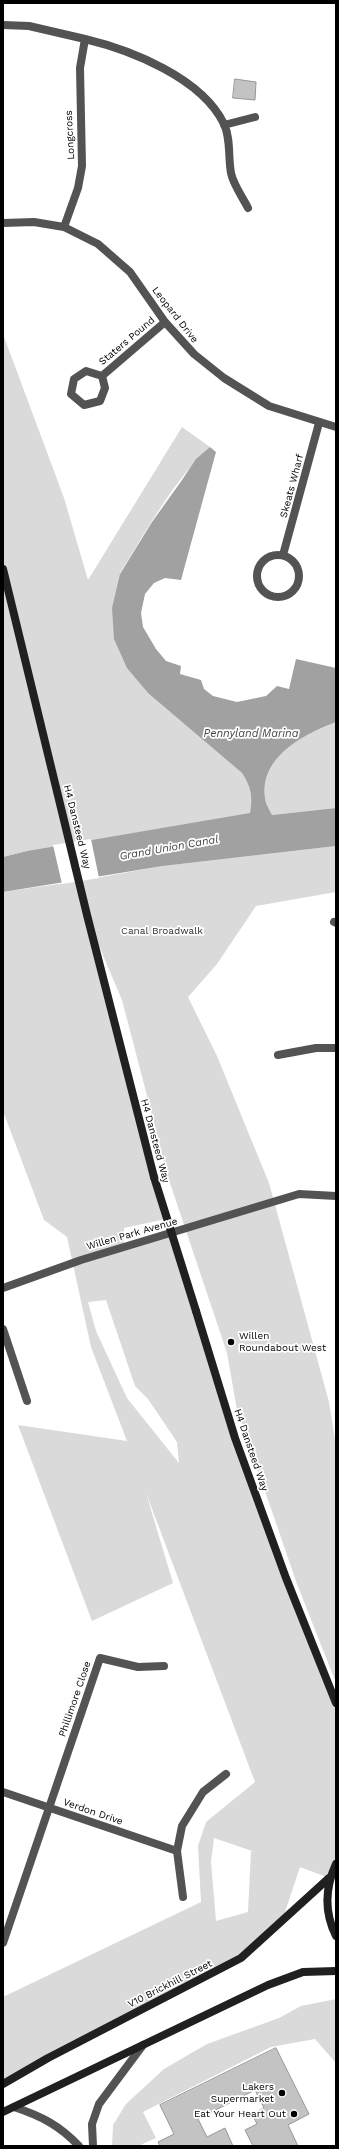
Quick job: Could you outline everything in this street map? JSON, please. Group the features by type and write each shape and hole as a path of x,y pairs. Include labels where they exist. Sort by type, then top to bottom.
{"street":[{"path":"3,24 29,26 112,45 165,67 209,102 224,125 229,143 231,174 248,208"},
{"name":"Longcross","path":"64,227 78,188 82,166 80,68 85,39"},
{"path":"224,125 255,117"},
{"name":"Leopard Drive","path":"3,223 34,222 64,227 98,244 130,272 165,322 194,354 224,378 269,406 319,423 336,427"},
{"name":"Staters Pound","path":"102,376 165,322"},
{"name":"Staters Pound","path":"86,371 102,376 105,388 100,401 84,405 72,394 74,379 86,371"},
{"name":"Skeats Wharf","path":"283,555 319,423"},
{"path":"283,555 290,558 298,570 298,584 288,595 274,598 268,595 258,585 257,572 259,565 270,556 283,555"},
{"name":"H4 Dansteed Way","path":"3,569 89,923 154,1177 235,1438 286,1578 336,1703"},
{"path":"278,1055 316,1048 336,1048"},
{"name":"Willen Park Avenue","path":"3,1288 81,1260 299,1194 336,1196"},
{"path":"3,1328 28,1401"},
{"name":"Phillimore Close","path":"49,1808 100,1658 138,1667 164,1666"},
{"path":"183,1897 177,1851 182,1826 203,1792 226,1774"},
{"name":"Verdon Drive","path":"3,1792 177,1851"},
{"path":"3,1943 49,1808"},
{"path":"336,1864 329,1878 326,1902 330,1924 336,1936"},
{"name":"V10 Brickhill Street","path":"3,2084 48,2058 241,1958 329,1878"},
{"path":"3,2112 268,1985 303,1972 336,1971"},
{"path":"93,2146 92,2124 99,2104 143,2045"},
{"path":"14,2107 36,2114 64,2130 79,2146"}],"green space":[{"path":"3,334 64,498 88,580 182,427 210,447 184,474 150,524 120,573 149,694 242,773 250,792 250,814 27,851 3,857"},
{"path":"336,722 336,808 272,815 265,799 265,783 269,770 277,759 298,740"},
{"name":"Canal Broadwalk","path":"336,846 336,892 256,906 217,964 188,997 217,1056 269,1183 329,1402 336,1446 336,1683 297,1584 237,1410 227,1353 169,1180 122,1000 91,927 166,1219 124,1228 124,1247 172,1234 235,1438 336,1703 336,1864 329,1878 300,1867 281,1924 241,1958 3,2084 3,1997 201,1902 198,1846 206,1822 255,1782 146,1493 173,1583 92,1621 18,1425 127,1441 91,1347 67,1237 44,1220 3,1111 3,892 79,881 163,866","holes":["106,1300 135,1386 148,1399 177,1442 179,1463 127,1398 96,1331 88,1302","214,1838 258,1853 251,1851 248,1912 216,1921 211,1862"]},
{"path":"336,1999 336,2063 315,2039 271,2047 143,2112 156,2138 138,2146 112,2146 113,2125 126,2104 164,2069 207,2044 279,2018 301,2006"}],"water":[{"name":"Pennyland Marina","path":"210,447 216,452 181,580 165,578 154,583 145,594 141,613 143,627 156,649 166,661 181,666 180,674 201,680 204,689 213,696 237,702 266,696 277,686 289,689 296,659 336,668 336,722 298,740 277,759 269,770 265,783 265,797 266,804 272,815 336,808 336,846 163,866 3,892 3,857 27,851 250,813 250,792 242,773 149,694 127,668 114,639 112,608 120,574 152,522 196,459"}],"pier":[{"path":"91,839 99,878 62,884 53,845"}],"building":[{"path":"235,79 256,82 255,100 233,98"},
{"path":"276,2048 309,2114 288,2125 298,2146 253,2146 245,2130 257,2124 252,2114 264,2108 255,2090 198,2119 207,2137 225,2128 233,2146 160,2146 158,2142 174,2134 160,2105"}],"place":[{"name":"Willen Roundabout West","path":"231,1342"},
{"name":"Lakers Supermarket","path":"282,2093"},
{"name":"Eat Your Heart Out","path":"294,2114"}],"water label":[{"name":"Grand Union Canal","path":"169,848"}]}
